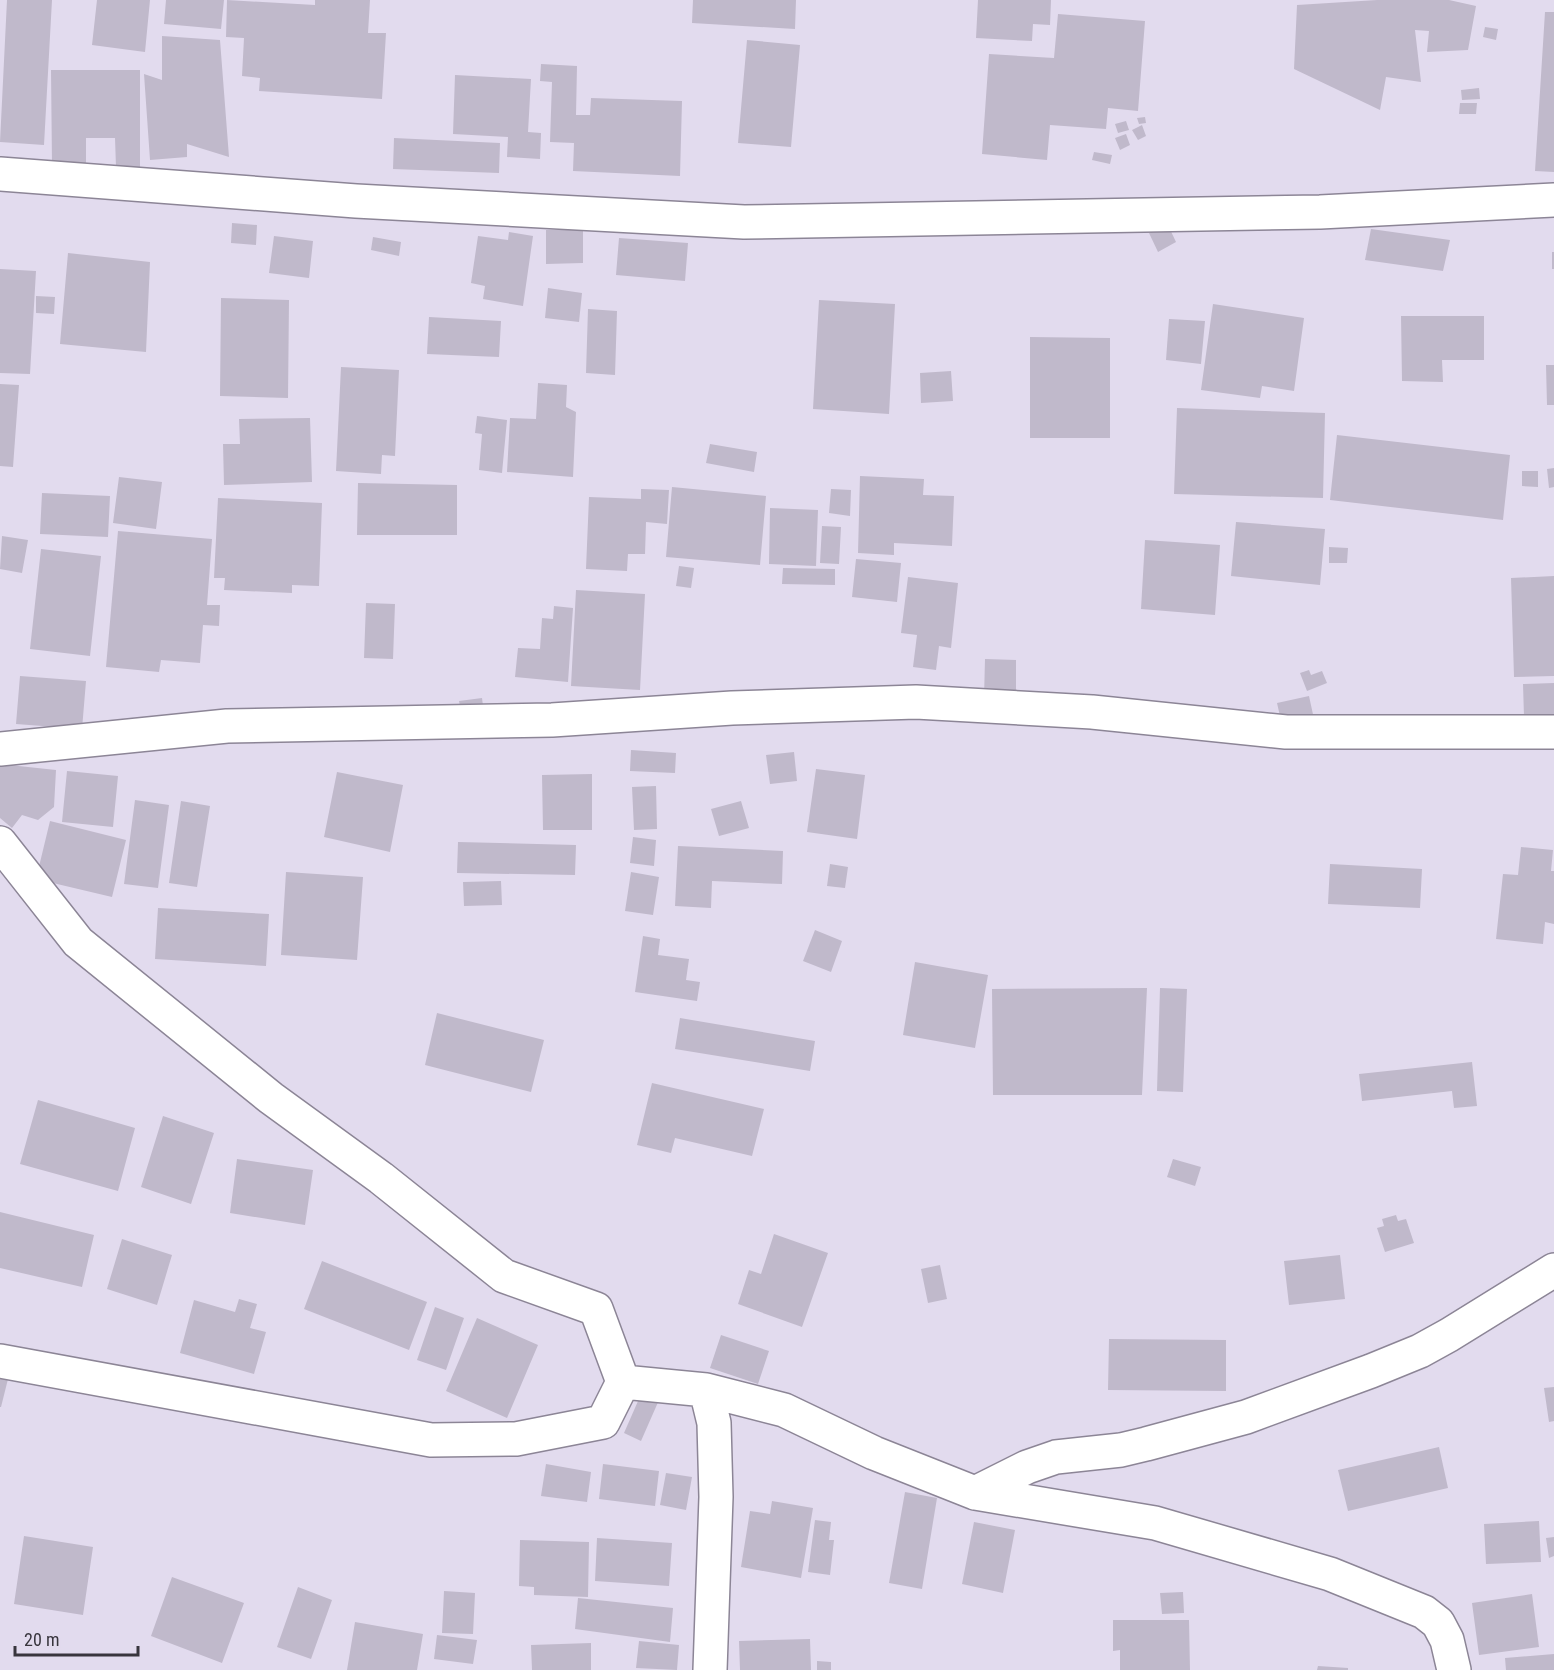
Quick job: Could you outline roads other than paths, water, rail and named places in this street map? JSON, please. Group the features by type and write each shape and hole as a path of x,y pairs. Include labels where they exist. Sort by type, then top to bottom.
{"street":[{"path":"0,174 356,201 744,222 1320,212 1554,200"},
{"path":"0,749 228,726 552,720 732,708 916,702 1092,712 1286,732 1554,732"},
{"path":"0,843 78,942 271,1098 381,1178 504,1276 596,1309 623,1382 603,1422 516,1439 431,1440 0,1361"},
{"path":"975,1493 1027,1467 1056,1456 1121,1450 1246,1417 1371,1371 1420,1351 1449,1335 1554,1270"},
{"path":"623,1382 706,1390 784,1410 874,1453 975,1493 1155,1523 1330,1574 1424,1612 1438,1623 1447,1641 1454,1670"},
{"path":"706,1390 714,1423 715,1476 714,1620 710,1670"}]}
